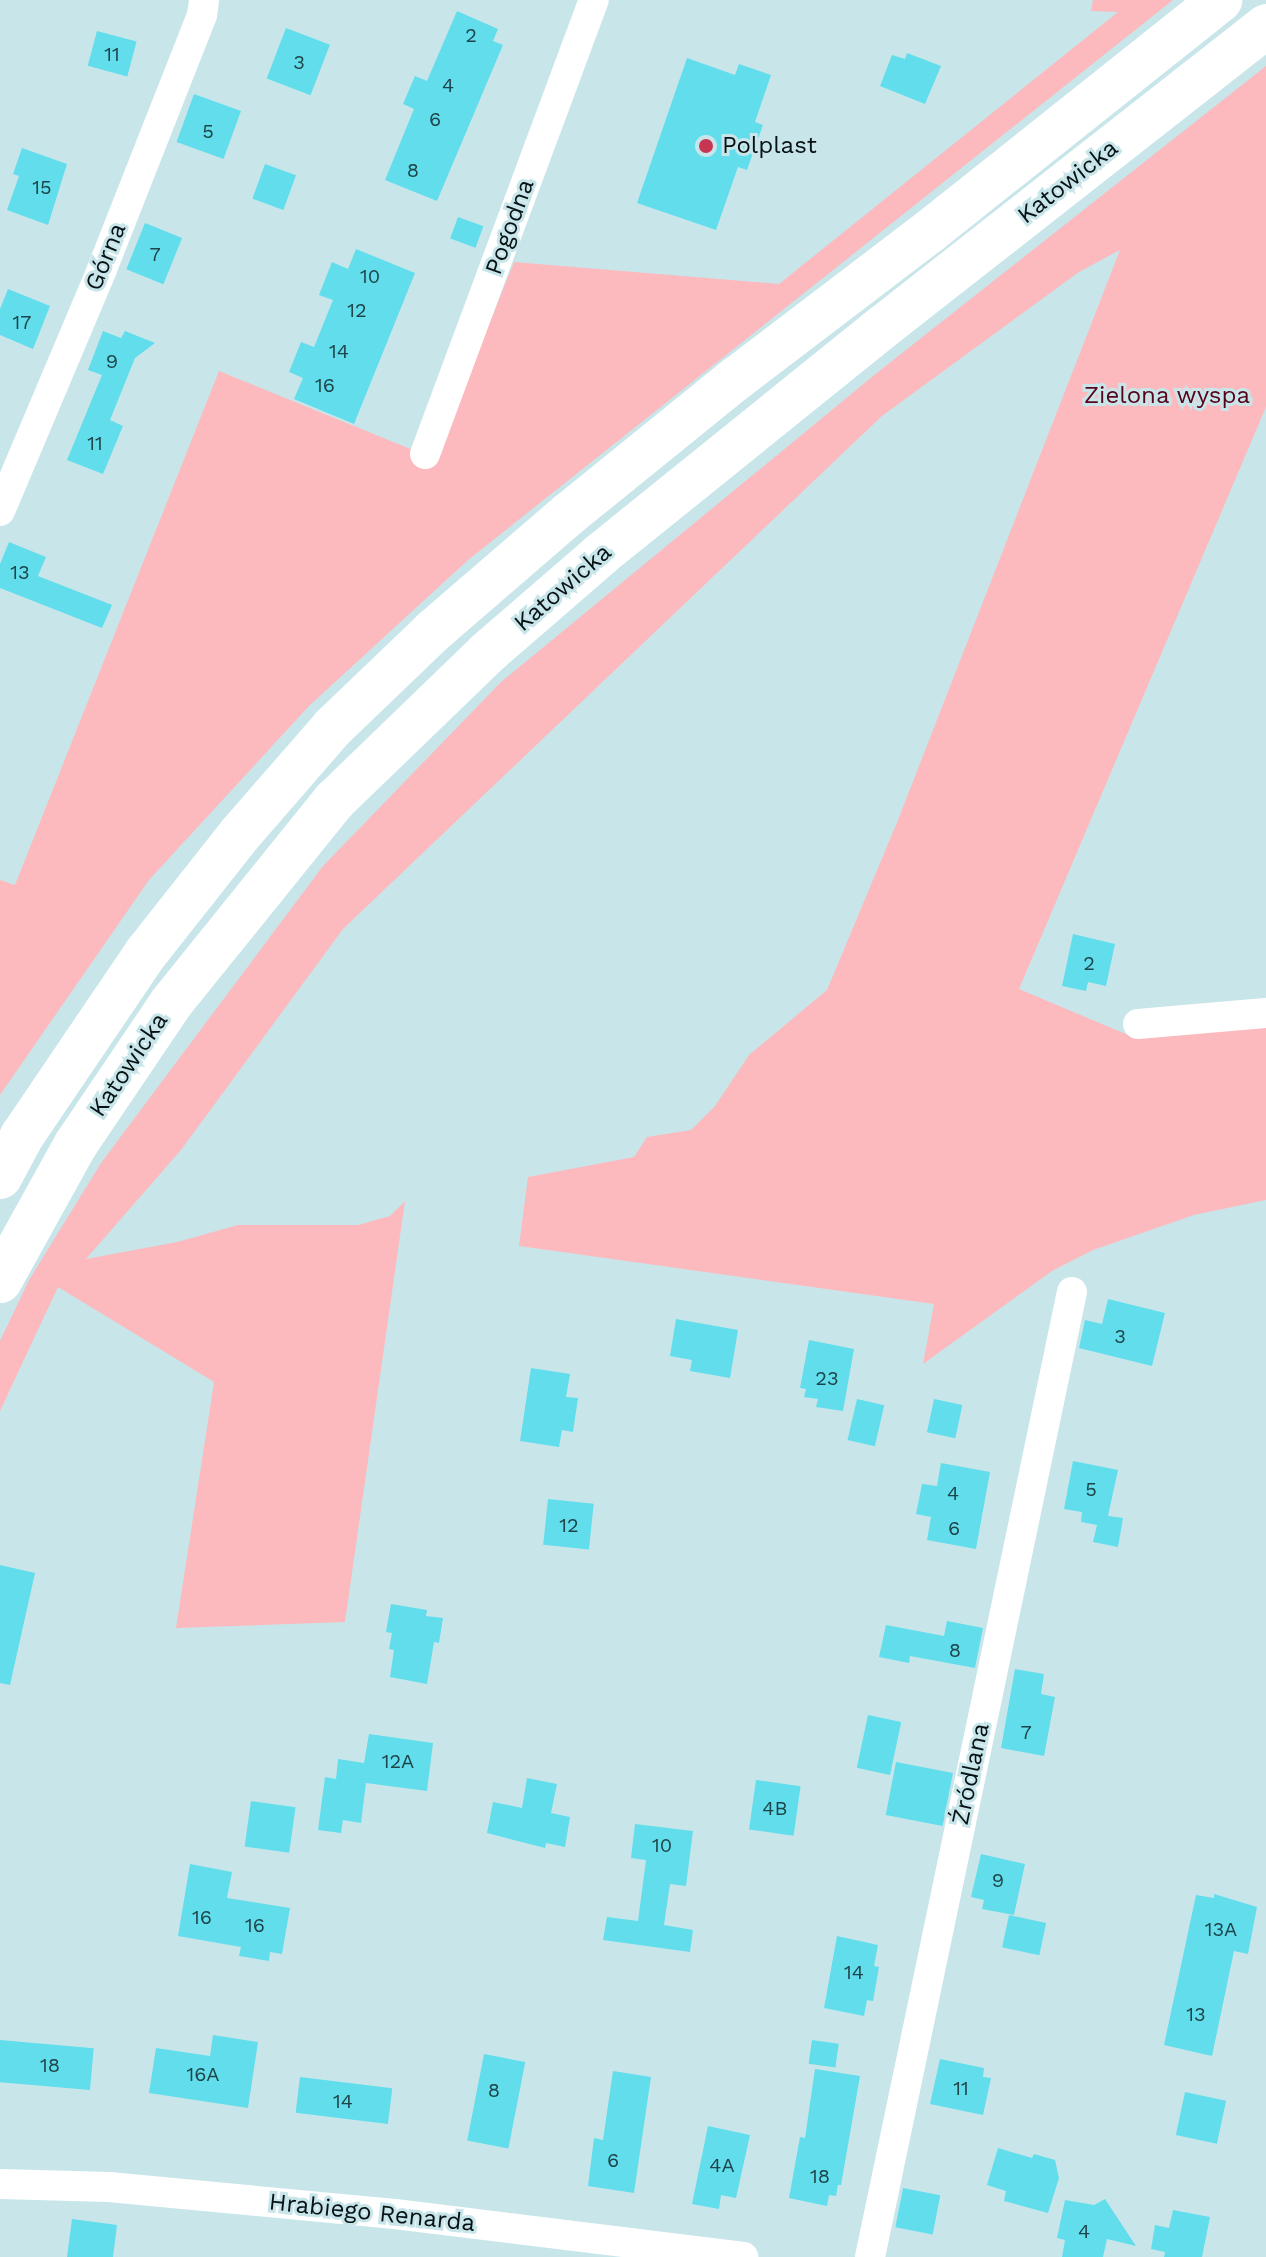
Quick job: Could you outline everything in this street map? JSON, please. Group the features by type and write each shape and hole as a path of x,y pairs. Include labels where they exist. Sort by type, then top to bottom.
{"main road":[{"name":"Katowicka","path":"0,1177 22,1136 146,953 240,834 332,728 432,632 570,513 737,378 930,231 1220,0"},
{"name":"Katowicka","path":"0,1281 76,1144 171,1003 335,800 487,653 600,555 884,326 1266,26"}],"street":[{"name":"Górna","path":"0,511 102,269 202,15 204,0"},
{"name":"Pogodna","path":"425,454 594,0"},
{"path":"1138,1024 1266,1013"},
{"name":"Źródlana","path":"870,2257 1072,1292"},
{"name":"Hrabiego Renarda","path":"0,2184 109,2187 395,2214 743,2257"}],"green space":[{"path":"1093,0 1173,0 468,560 309,706 149,880 0,1095 0,880 15,885 219,371 435,459 514,262 779,284 1118,12 1091,11"},
{"name":"Zielona wyspa","path":"1266,66 1266,407 1019,989 1128,1035 1266,1025 1266,1200 1194,1215 1093,1250 1052,1271 923,1364 934,1304 519,1246 528,1177 634,1157 647,1137 691,1130 715,1106 749,1055 827,990 898,820 1120,250 1079,272 882,416 343,929 181,1150 86,1259 177,1242 238,1225 358,1225 390,1216 405,1201 345,1622 176,1628 214,1382 58,1287 0,1411 0,1341 29,1280 101,1163 323,866 501,682 878,372"}],"building":[{"path":"457,11 498,29 493,41 503,45 437,201 385,180 414,109 403,104 415,76 427,81"},
{"path":"286,28 330,45 311,95 267,78"},
{"path":"97,31 137,42 127,76 88,66"},
{"path":"907,53 941,66 925,104 880,86 892,55 905,59"},
{"name":"Polplast","path":"687,58 735,75 739,64 771,75 755,122 763,125 747,170 738,167 716,230 637,203"},
{"path":"194,94 241,111 224,159 177,142"},
{"path":"22,148 67,164 48,225 7,210 19,176 13,174"},
{"path":"265,164 296,175 283,210 252,199"},
{"path":"458,217 483,226 476,248 450,239"},
{"path":"145,223 182,238 163,284 126,269"},
{"path":"356,249 415,273 354,424 294,399 303,378 289,372 301,342 314,347 333,300 319,295 332,262 348,269"},
{"path":"8,289 50,306 33,349 0,335 0,309"},
{"path":"103,331 121,338 125,331 155,343 135,358 110,420 123,426 103,474 67,460 102,375 88,370"},
{"path":"9,542 46,557 38,576 112,605 102,628 0,588 0,564"},
{"path":"1073,934 1115,944 1106,986 1088,982 1086,991 1062,986"},
{"path":"1108,1299 1165,1313 1152,1366 1079,1348 1085,1320 1102,1324"},
{"path":"676,1319 738,1330 730,1378 690,1371 692,1360 670,1356"},
{"path":"809,1340 854,1349 843,1411 816,1407 818,1399 804,1397 806,1389 800,1388"},
{"path":"531,1368 570,1374 566,1397 578,1398 573,1432 562,1430 559,1447 520,1441"},
{"path":"857,1399 884,1405 875,1446 848,1440"},
{"path":"934,1399 962,1405 955,1438 927,1432"},
{"path":"1073,1461 1118,1470 1108,1516 1123,1518 1118,1547 1093,1542 1097,1525 1081,1522 1082,1512 1064,1509"},
{"path":"941,1463 990,1472 976,1549 927,1540 931,1517 916,1514 922,1484 937,1486"},
{"path":"548,1499 594,1504 589,1550 543,1545"},
{"path":"0,1565 35,1573 10,1685 0,1683"},
{"path":"391,1604 427,1610 426,1616 443,1618 439,1643 434,1642 427,1684 390,1677 394,1650 389,1649 392,1633 386,1632"},
{"path":"947,1621 983,1628 975,1668 910,1656 909,1663 879,1657 886,1625 944,1636"},
{"path":"1015,1669 1044,1674 1041,1694 1055,1697 1044,1756 1001,1748"},
{"path":"868,1715 901,1722 890,1775 857,1768"},
{"path":"369,1734 433,1743 427,1791 366,1783 361,1823 343,1820 341,1833 318,1830 325,1777 336,1779 338,1759 364,1763"},
{"path":"896,1762 953,1773 943,1826 886,1815"},
{"path":"527,1778 557,1784 551,1813 570,1817 565,1847 546,1843 545,1848 487,1833 493,1802 522,1808"},
{"path":"756,1780 801,1786 794,1836 749,1830"},
{"path":"251,1801 296,1807 289,1853 245,1847"},
{"path":"635,1824 693,1831 686,1886 670,1884 664,1925 693,1930 690,1952 603,1940 607,1917 638,1921 646,1860 631,1858"},
{"path":"981,1854 1025,1864 1014,1915 982,1909 984,1900 971,1897"},
{"path":"190,1864 232,1872 227,1898 290,1908 282,1954 270,1952 269,1961 239,1956 241,1947 178,1936"},
{"path":"1214,1894 1257,1907 1248,1954 1234,1951 1212,2056 1164,2045 1196,1895 1214,1898"},
{"path":"1009,1915 1046,1923 1039,1955 1002,1947"},
{"path":"837,1936 878,1945 874,1966 879,1967 873,2001 867,2000 864,2016 824,2008"},
{"path":"213,2035 258,2042 248,2108 149,2093 156,2048 210,2056"},
{"path":"0,2040 94,2048 90,2090 0,2082"},
{"path":"812,2040 839,2044 835,2068 809,2064"},
{"path":"484,2054 525,2062 508,2148 467,2140"},
{"path":"940,2059 984,2068 983,2077 991,2078 983,2115 930,2104"},
{"path":"815,2069 860,2076 841,2185 838,2185 836,2196 829,2195 827,2206 789,2198 800,2137 805,2138"},
{"path":"613,2071 651,2077 634,2193 588,2186 594,2138 603,2140"},
{"path":"300,2077 392,2088 388,2124 296,2113"},
{"path":"1185,2092 1226,2101 1217,2144 1176,2135"},
{"path":"708,2126 750,2135 736,2198 721,2195 719,2209 692,2204"},
{"path":"998,2148 1032,2158 1034,2154 1055,2160 1059,2178 1048,2213 1004,2201 1006,2191 987,2185"},
{"path":"903,2188 940,2195 933,2235 895,2227"},
{"path":"1105,2199 1136,2246 1107,2239 1103,2257 1062,2257 1065,2240 1057,2238 1065,2200 1094,2205"},
{"path":"1173,2210 1210,2217 1202,2257 1164,2257 1165,2252 1151,2249 1155,2225 1169,2228"},
{"path":"72,2219 117,2225 113,2257 67,2257"}],"place":[{"name":"Polplast","path":"706,146"}]}
